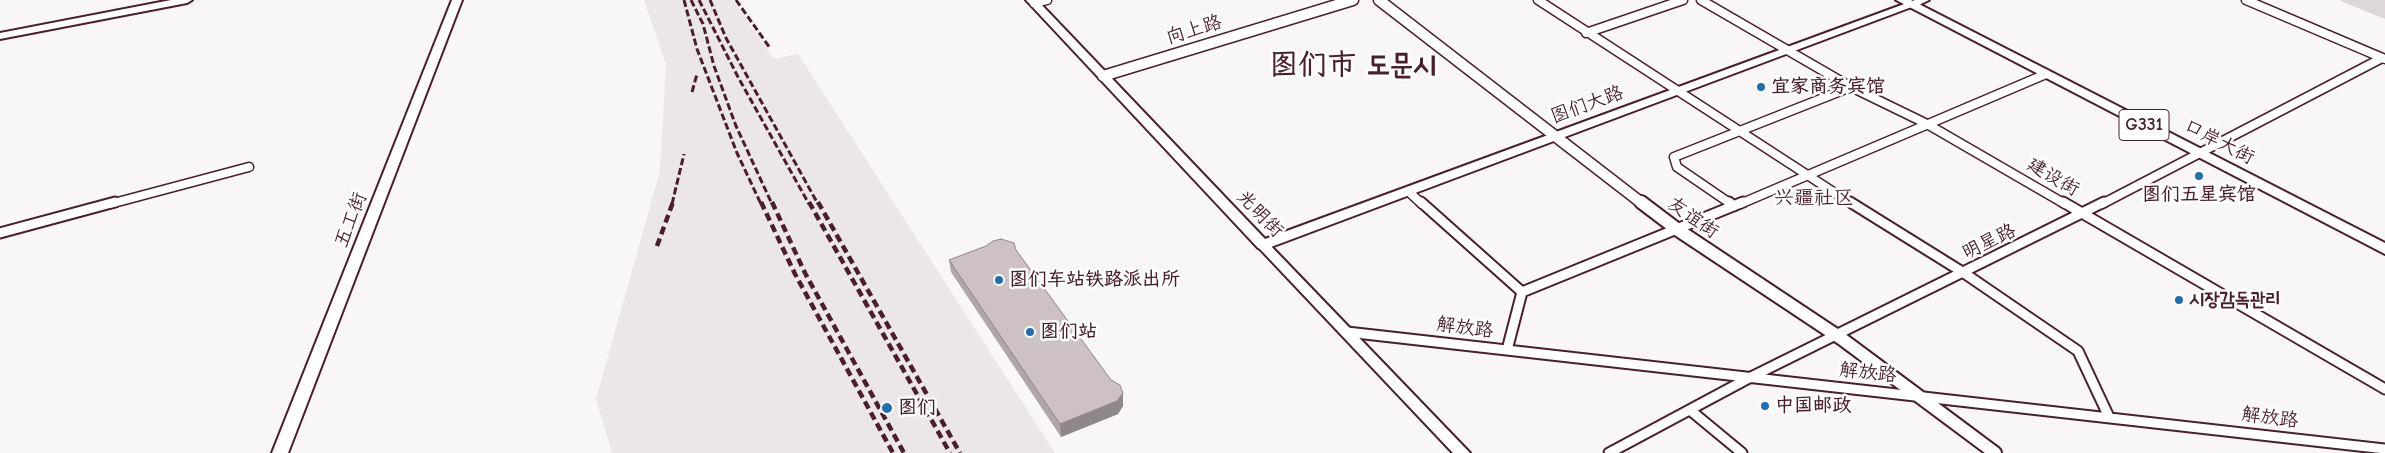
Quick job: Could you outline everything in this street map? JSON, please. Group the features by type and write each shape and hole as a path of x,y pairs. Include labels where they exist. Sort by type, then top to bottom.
{"highway":[{"name":"口岸大街","path":"1912,2 2046,74 2385,249"}],"main road":[{"path":"0,36 187,0"},
{"name":"五工街","path":"280,453 457,0"},
{"name":"光明街","path":"1038,1 1103,76 1462,453"},
{"name":"图们大路","path":"1263,245 1676,92 1912,2"}],"street":[{"name":"向上路","path":"1103,76 1353,0"},
{"name":"友谊街","path":"1380,0 1554,137 1678,230 1837,336 1995,453"},
{"path":"1538,0 1807,176 1964,273 2078,351 2109,417"},
{"path":"1586,33 1683,0"},
{"name":"建设街","path":"1701,0 1851,87 1927,124 2084,213 2385,389"},
{"path":"2246,0 2384,59"},
{"name":"明星路","path":"1608,453 1749,378 2084,213 2384,59"},
{"path":"1522,292 1678,230 2046,74"},
{"path":"1734,206 1677,167 1674,157 1851,87"},
{"path":"0,233 249,167"},
{"path":"1408,191 1522,292"},
{"path":"1507,350 1522,292"},
{"name":"解放路","path":"1347,332 2385,449"},
{"path":"1690,410 1742,453"}],"shaded area":[{"path":"644,0 733,0 774,59 798,54 1055,453 612,453 596,399 660,171 666,65"},
{"path":"2340,0 2385,0 2385,19 2343,2"}],"building":[{"name":"图们站","path":"1001,239 1014,243 1016,250 1111,380 1120,385 1123,393 1117,401 1060,424 949,260"}],"railway":[{"path":"684,0 697,49 737,153 761,204"},
{"path":"691,0 703,24 714,66 736,126 772,204"},
{"path":"699,0 738,77 809,204"},
{"path":"710,0 726,38 818,204"},
{"path":"736,0 770,48"},
{"path":"692,92 697,74"},
{"path":"672,204 684,154"},
{"path":"657,246 673,202"},
{"path":"761,202 795,274 893,453"},
{"path":"772,202 805,273 904,453"},
{"path":"809,202 950,453"},
{"path":"818,202 960,453"}],"place":[{"name":"宜家商务宾馆","path":"1761,87"},
{"name":"图们五星宾馆","path":"2199,176"},
{"name":"图们车站铁路派出所","path":"999,280"},
{"name":"시장감독관리","path":"2179,300"},
{"name":"图们站","path":"1030,332"},
{"name":"中国邮政","path":"1765,406"},
{"name":"图们","path":"887,408"}],"district":[{"name":"图们市 도문시","path":"1353,66"},
{"name":"兴疆社区","path":"1814,198"}]}
